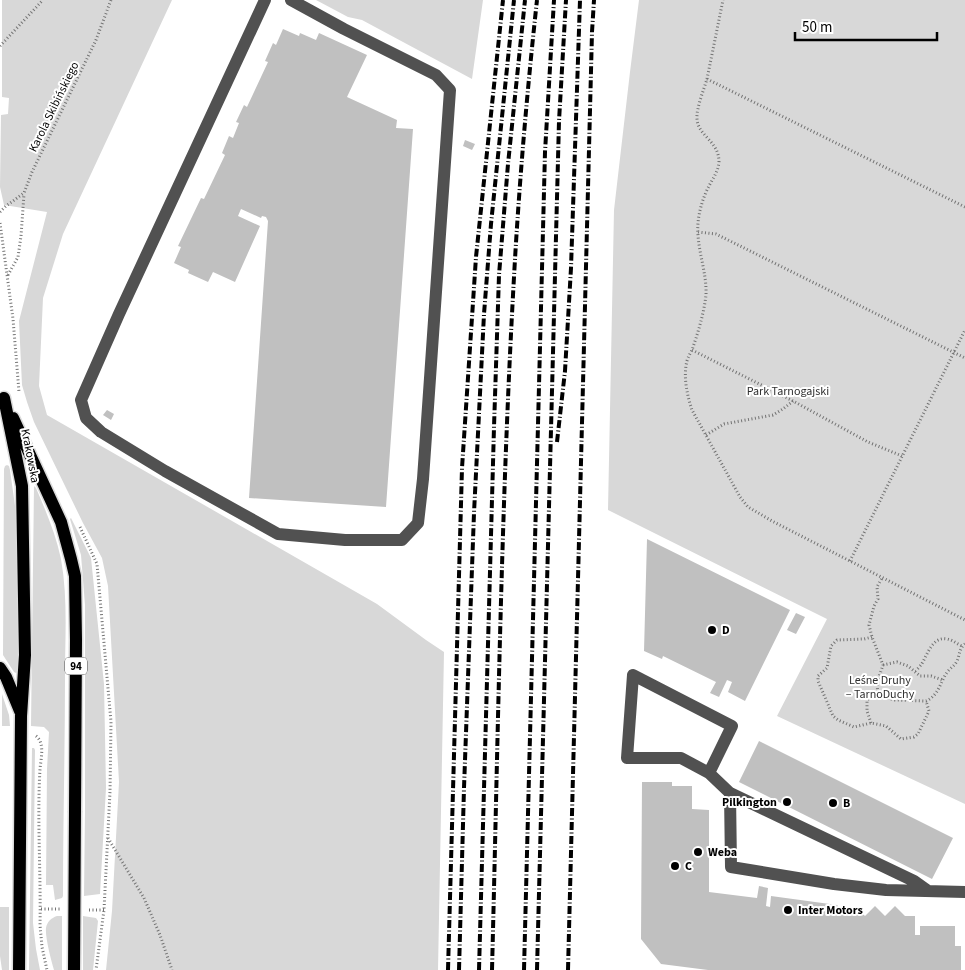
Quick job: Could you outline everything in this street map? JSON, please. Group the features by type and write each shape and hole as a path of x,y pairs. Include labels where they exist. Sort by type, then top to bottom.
{"main road":[{"name":"Krakowska","path":"2,394 22,486 25,655 21,716 19,970"},
{"name":"94","path":"2,394 61,522 72,559 76,608 74,970"},
{"path":"0,668 6,677 21,716"}],"lane":[{"path":"265,0 81,400 86,418 101,432 165,471 278,534 345,540 402,540 418,523 424,479 450,90 436,75 290,0"},
{"path":"709,773 732,726 633,676 627,758 681,758 709,773 730,793 914,881 928,891"},
{"path":"730,793 731,867 834,884 886,890 965,892"}],"path":[{"path":"0,46 43,0"},
{"name":"Karola Skibińskiego","path":"7,277 18,257 24,194 32,172 96,40 111,0"},
{"path":"723,0 697,120 700,129 717,149 718,162 716,174 701,206 698,224 706,293 704,309 687,362 687,394 692,410 740,497 748,507 965,620"},
{"path":"707,79 965,207"},
{"path":"0,212 24,194"},
{"path":"698,232 716,234 965,358"},
{"path":"850,561 965,330"},
{"path":"692,350 868,442 902,456"},
{"path":"706,435 724,424 773,414 784,409 792,401"},
{"path":"878,696 877,684 883,665 869,625 878,599 877,587 882,578"},
{"path":"872,637 837,640 831,646 827,668 818,676 818,682 833,716 854,727 871,723 886,726 901,739 914,737 918,734 929,711 926,701"},
{"path":"871,723 867,711 867,700 871,697 878,696 895,700 930,700 939,689 949,670 956,664 964,645 944,639 937,641 932,646 921,666 915,671"},
{"path":"883,665 896,662 908,666 920,676 931,676 943,680"},
{"path":"21,735 36,735 42,745 40,777 40,925 47,970"},
{"path":"107,837 144,898 160,935 172,970"}],"green space":[{"path":"2,0 172,0 63,234 43,298 39,386 47,415 377,604 444,652 438,970 106,970 112,911 119,782 108,586 102,558 34,422 22,385 19,321 47,212 4,205 0,187 1,115 8,114 9,98 2,97"},
{"path":"316,0 483,0 472,79 362,20 348,17"},
{"name":"Park Tarnogajski","path":"639,0 965,0 965,804 777,716 827,619 608,510 614,210"},
{"path":"7,465 10,470 16,513 18,553 18,672 16,673 3,655 4,469"},
{"path":"34,486 47,514 59,550 65,603 63,896 55,900 53,885 46,885 49,732 44,727 31,726"},
{"path":"71,518 91,558 104,684 106,788 100,894 84,896 85,605 81,555"},
{"path":"2,694 9,715 10,726 2,726"},
{"path":"32,748 35,750 33,923 40,970 29,970"},
{"path":"0,907 9,907 9,970 2,970 0,956"},
{"path":"57,916 62,916 62,970 54,970 46,932 48,922"},
{"path":"83,916 96,918 98,921 93,970 83,970"}],"building":[{"path":"283,29 299,36 300,33 316,40 319,33 367,55 347,97 397,120 396,128 413,129 386,507 249,498 268,221 266,217 262,216 261,218 241,209 238,216 260,226 235,282 213,272 208,282 188,273 189,270 174,263 181,247 178,246 201,198 204,199 225,155 222,153 229,136 233,138 239,123 236,122 244,105 247,107 268,62 265,61 273,43 276,45"},
{"path":"465,140 475,144 472,150 463,146"},
{"path":"107,410 114,414 111,420 103,415"},
{"name":"D","path":"647,539 790,610 745,701 728,692 732,682 727,680 719,697 710,693 716,682 663,656 662,659 644,651"},
{"path":"796,613 805,617 796,634 787,630"},
{"name":"B","path":"759,741 953,838 932,879 739,782"},
{"name":"C","path":"642,782 672,782 672,786 692,786 692,809 709,810 709,892 757,898 759,886 768,888 766,906 770,907 771,896 837,905 846,914 855,906 865,916 875,906 885,916 895,906 905,916 915,916 915,935 920,935 920,926 955,926 955,946 961,946 961,970 708,970 661,964 641,939"}],"railway":[{"path":"448,970 462,468 476,257 503,0"},
{"path":"459,970 474,513 484,314 491,224 514,0"},
{"path":"479,970 499,275 525,0"},
{"path":"492,970 506,450 516,242 537,0"},
{"path":"524,970 545,152 554,0"},
{"path":"537,970 559,121 566,0"},
{"path":"557,442 565,371 571,268 580,0"},
{"path":"568,970 594,0"}],"place":[{"name":"D","path":"712,630"},
{"name":"Pilkington","path":"787,802"},
{"name":"B","path":"833,803"},
{"name":"Weba","path":"698,852"},
{"name":"C","path":"675,866"},
{"name":"Inter Motors","path":"788,910"}],"park label":[{"name":"Leśne Druhy – TarnoDuchy","path":"880,687"}]}
